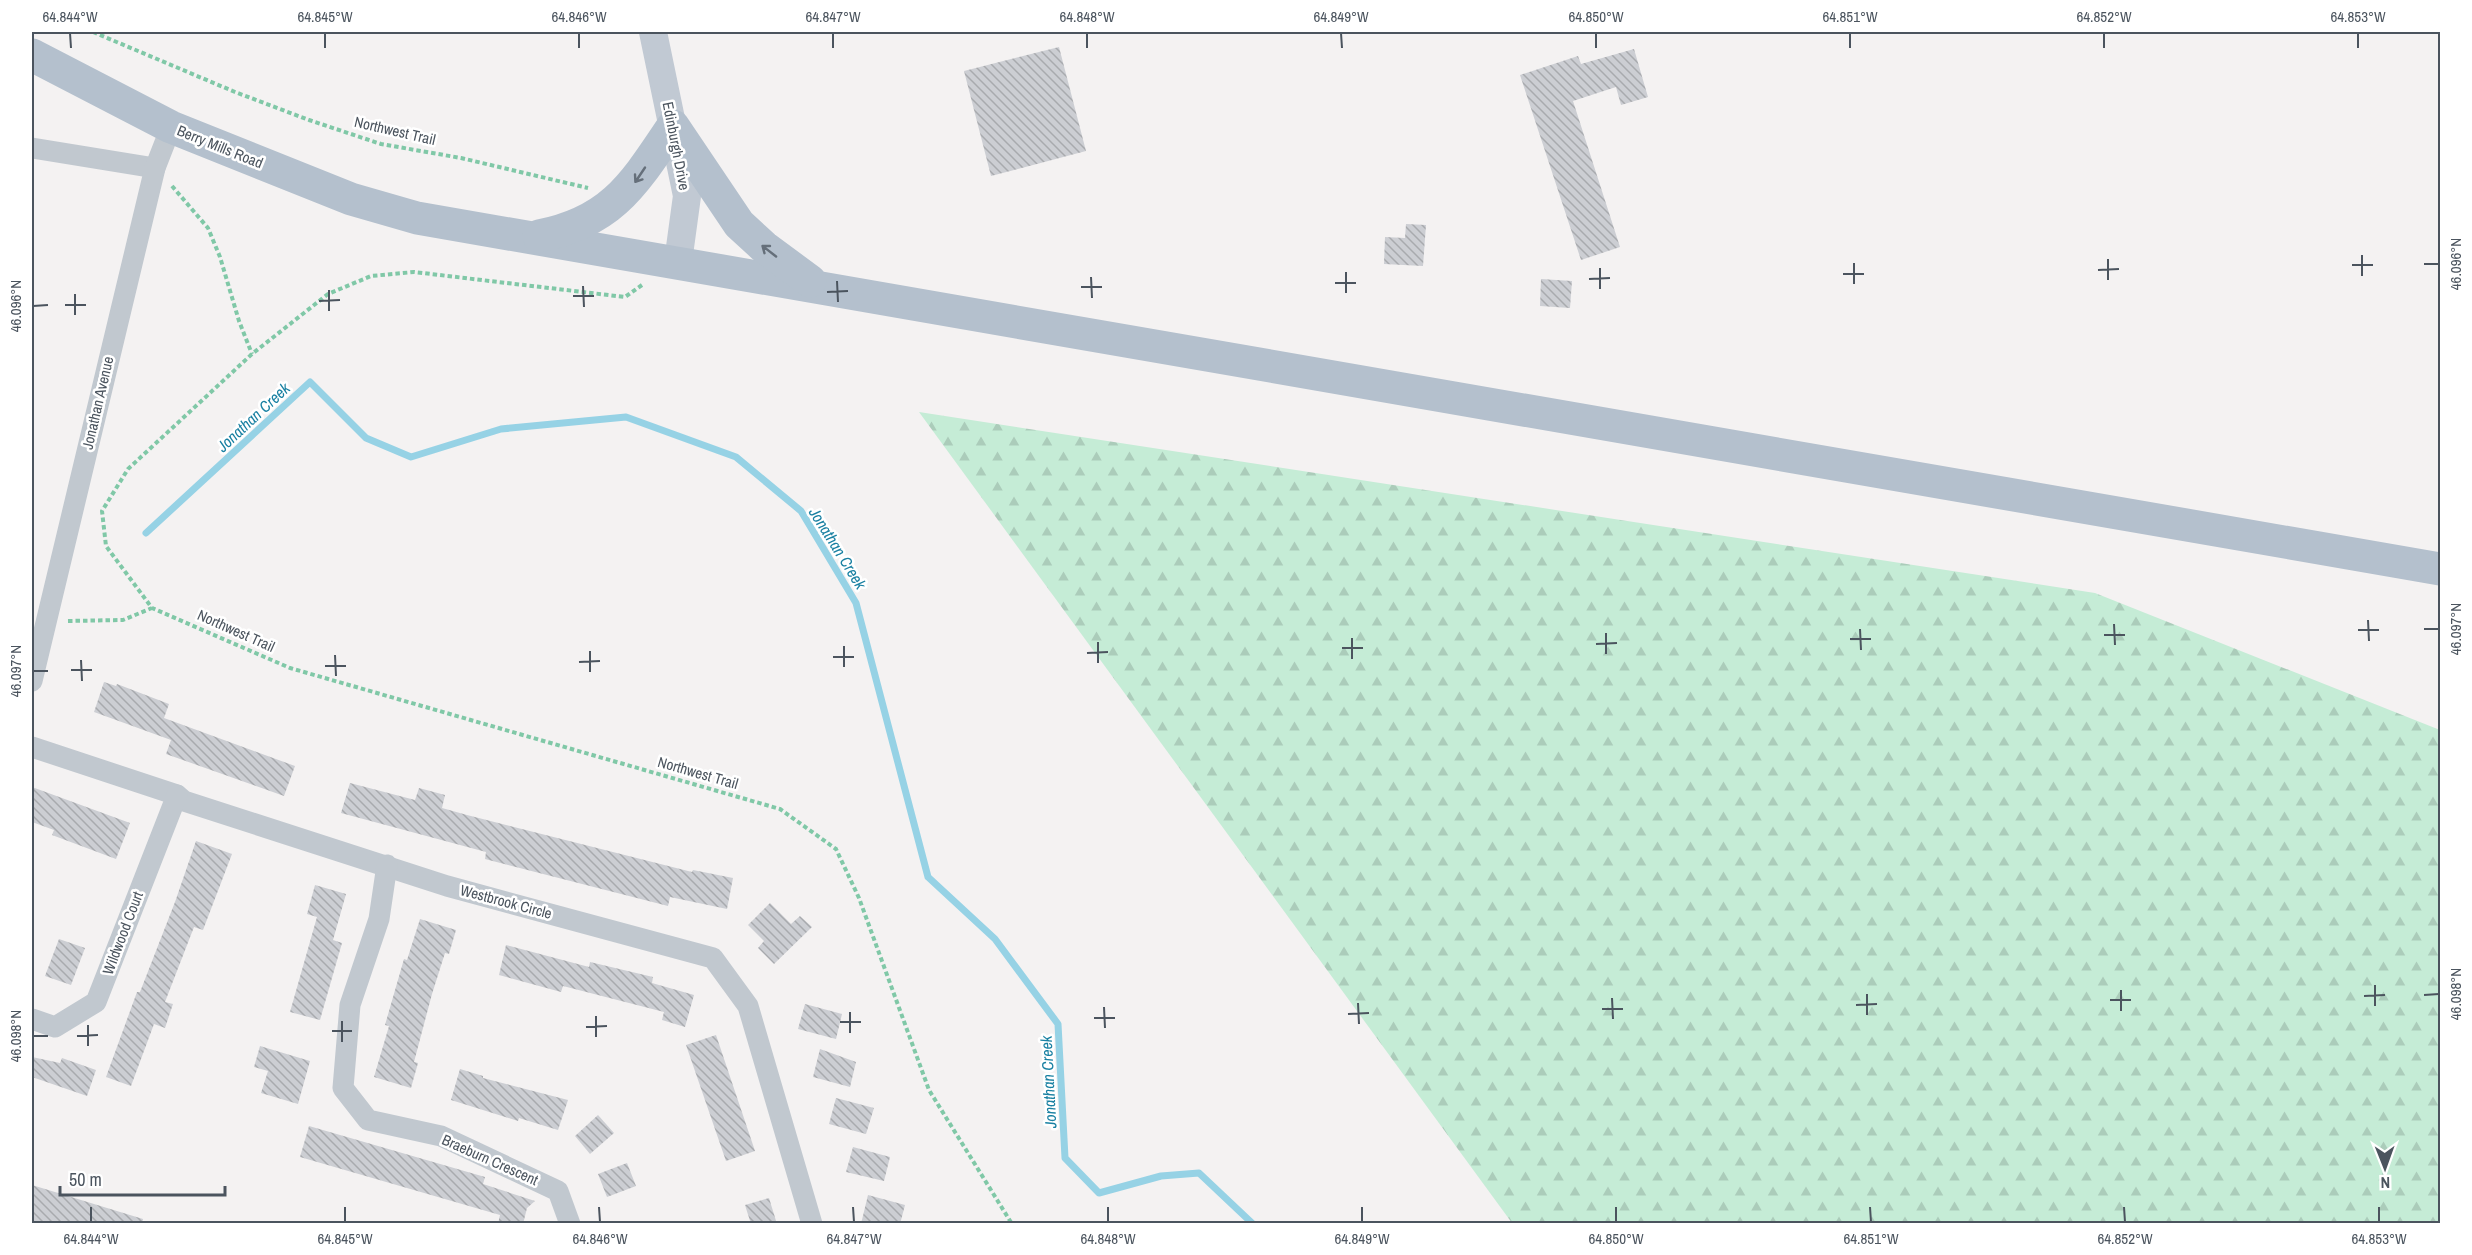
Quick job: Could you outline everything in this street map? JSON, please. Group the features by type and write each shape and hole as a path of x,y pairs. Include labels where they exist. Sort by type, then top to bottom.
{"main road":[{"name":"Berry Mills Road","path":"32,55 171,127 351,199 417,218 2440,568"},
{"path":"530,238 563,231 610,207 633,184 673,126 740,224 764,247 816,286"}],"street":[{"name":"Edinburgh Drive","path":"652,32 687,196 678,262"},
{"name":"Jonathan Avenue","path":"32,681 154,168 171,127"},
{"path":"32,148 154,168"},
{"name":"Westbrook Circle","path":"32,747 177,795 184,801 447,886 713,958 748,1006 812,1224"},
{"name":"Wildwood Court","path":"32,1019 55,1027 96,1002 177,795"},
{"name":"Braeburn Crescent","path":"387,866 379,919 350,1005 344,1088 368,1120 441,1136 558,1191 570,1224"}],"path":[{"name":"Northwest Trail","path":"93,32 235,92 309,120 381,144 461,158 598,190 610,207"},
{"path":"154,168 208,228 252,354"},
{"name":"Northwest Trail","path":"625,297 414,272 371,276 328,294 252,354 128,469 102,511 106,546 152,608 290,668 780,809 836,849 859,898 929,1090 1012,1224"},
{"path":"46,621 123,620 152,608"}],"green space":[{"path":"919,412 2095,593 2440,730 2440,1223 1512,1223"}],"building":[{"path":"1059,47 1086,151 991,176 964,71"},
{"path":"1634,49 1648,97 1621,105 1616,87 1573,101 1620,247 1581,260 1520,75 1578,56 1581,64"},
{"path":"1406,224 1426,225 1423,266 1384,264 1385,237 1405,238"},
{"path":"1541,279 1572,281 1570,308 1540,306"},
{"path":"104,682 116,686 117,684 169,704 164,718 295,766 284,796 166,754 171,740 94,712"},
{"path":"350,783 415,800 419,788 445,795 442,808 692,872 693,870 733,878 727,909 670,897 668,906 485,859 486,852 341,813"},
{"path":"32,787 130,823 116,859 52,835 54,830 32,822"},
{"path":"196,841 232,854 203,930 194,927 165,1002 173,1004 165,1028 154,1024 131,1086 106,1077 137,992 140,992 175,902"},
{"path":"315,885 346,894 333,940 342,943 320,1020 290,1012 317,917 307,914"},
{"path":"770,903 791,924 800,916 812,927 774,964 758,948 764,941 748,925"},
{"path":"420,919 456,930 449,954 445,953 432,994 414,1062 418,1063 411,1088 374,1077 389,1026 385,1025 404,959 407,960"},
{"path":"59,939 85,948 71,985 45,976"},
{"path":"506,945 589,967 590,962 653,977 652,983 694,995 685,1027 662,1020 664,1012 563,986 561,992 499,975"},
{"path":"805,1004 842,1014 836,1039 798,1029"},
{"path":"716,1035 755,1151 726,1161 686,1045"},
{"path":"260,1046 310,1061 298,1104 261,1093 268,1071 254,1067"},
{"path":"820,1049 856,1062 850,1087 813,1077"},
{"path":"32,1057 60,1063 62,1058 96,1070 87,1096 32,1077"},
{"path":"460,1069 483,1076 483,1078 568,1100 558,1130 519,1118 518,1121 451,1100"},
{"path":"836,1098 874,1108 866,1134 829,1124"},
{"path":"598,1115 614,1133 590,1154 575,1136"},
{"path":"309,1126 485,1177 483,1184 535,1201 527,1208 523,1224 498,1224 500,1215 300,1157"},
{"path":"853,1147 890,1157 884,1181 846,1172"},
{"path":"627,1163 636,1186 607,1197 598,1174"},
{"path":"32,1185 143,1219 142,1224 32,1224"},
{"path":"868,1195 905,1205 900,1224 861,1224"},
{"path":"769,1198 777,1224 751,1224 745,1205"}],"waterway":[{"name":"Jonathan Creek","path":"146,533 310,382 366,438 411,457 501,429 626,417 736,457 801,511 856,603 928,877 995,939 1058,1024 1065,1158 1099,1193 1161,1176 1199,1173 1253,1224"}]}
